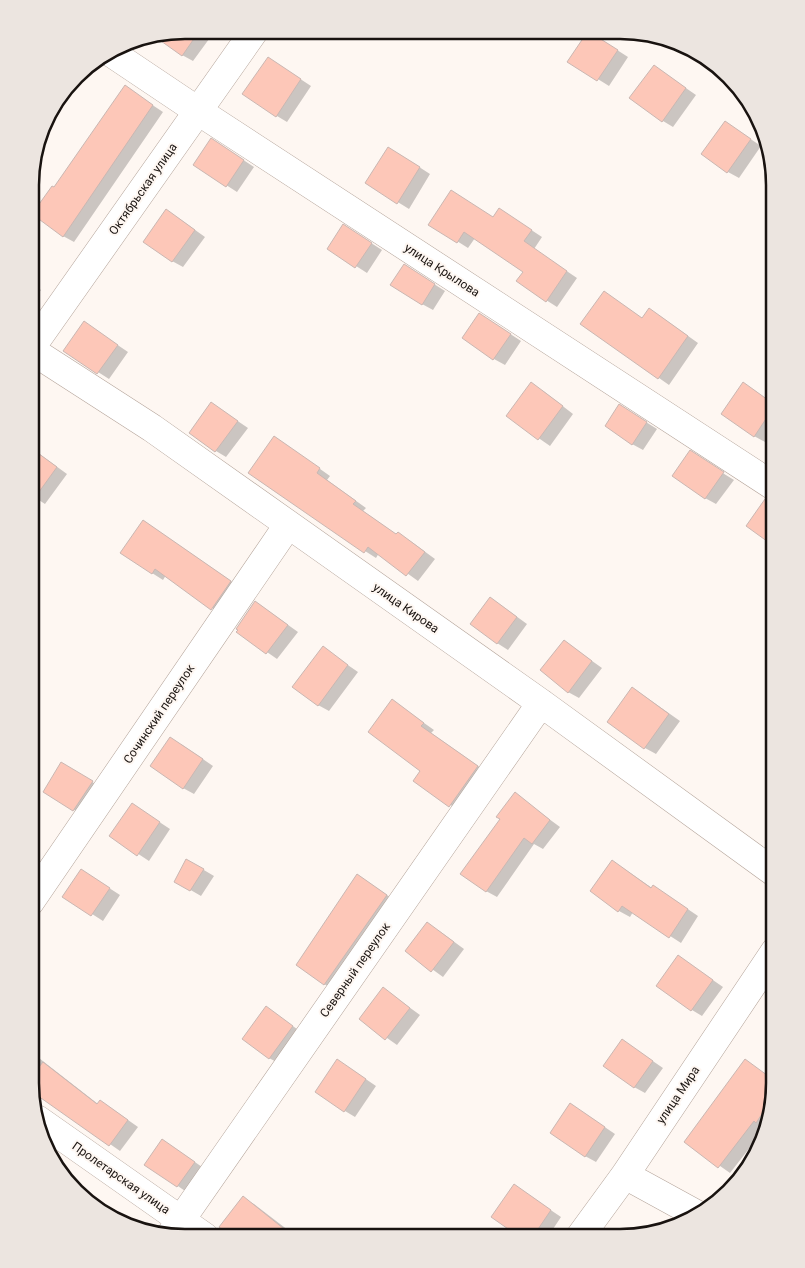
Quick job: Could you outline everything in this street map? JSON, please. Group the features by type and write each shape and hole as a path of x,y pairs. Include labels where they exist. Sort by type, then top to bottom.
{"street":[{"name":"Октябрьская улица","path":"39,338 248,39"},
{"name":"улица Крылова","path":"116,56 198,112 766,481"},
{"name":"улица Кирова","path":"39,354 152,428 542,703 766,865"},
{"name":"Сочинский переулок","path":"39,889 288,525"},
{"name":"Северный переулок","path":"175,1228 542,703"},
{"name":"улица Мира","path":"585,1229 625,1174 766,965"},
{"name":"Пролетарская улица","path":"45,1125 175,1228"},
{"path":"625,1174 690,1212"}],"building":[{"path":"194,39 182,56 161,41"},
{"path":"583,39 601,39 618,50 597,81 567,62"},
{"path":"268,57 301,79 276,117 242,94"},
{"path":"654,65 686,88 662,122 629,98"},
{"path":"125,85 153,105 63,237 39,219 39,204 52,186 54,187"},
{"path":"725,121 751,139 727,173 701,154"},
{"path":"211,138 244,160 226,187 193,165"},
{"path":"388,147 420,167 397,204 365,183"},
{"path":"451,190 493,217 499,208 532,230 524,241 567,271 546,302 516,281 523,272 464,232 457,243 428,225"},
{"path":"166,209 195,230 172,262 143,242"},
{"path":"343,224 372,243 355,268 327,249"},
{"path":"404,264 435,284 422,305 390,285"},
{"path":"604,291 642,318 649,308 688,336 658,379 580,324"},
{"path":"479,313 511,334 493,360 462,338"},
{"path":"84,321 118,345 97,374 63,351"},
{"path":"531,382 563,406 538,440 506,416"},
{"path":"743,382 766,399 766,419 754,437 721,414"},
{"path":"211,402 238,421 215,452 189,433"},
{"path":"619,404 647,422 632,445 605,426"},
{"path":"274,436 320,468 317,473 356,501 353,504 396,534 398,532 425,552 406,576 368,547 364,553 248,473"},
{"path":"690,450 724,472 705,499 672,476"},
{"path":"39,454 57,467 39,492"},
{"path":"765,499 766,499 766,540 746,526"},
{"path":"143,520 231,581 211,610 155,569 152,574 120,553"},
{"path":"490,597 517,617 497,644 470,624"},
{"path":"255,601 288,625 266,654 236,632 238,630 236,629"},
{"path":"564,640 592,661 568,693 540,670"},
{"path":"323,646 348,665 318,706 292,687"},
{"path":"632,687 669,714 644,749 607,722"},
{"path":"392,699 424,723 421,726 478,766 449,807 413,781 420,771 368,732"},
{"path":"170,737 203,759 183,789 150,766"},
{"path":"61,762 93,781 73,811 43,792"},
{"path":"515,792 550,820 532,844 524,838 486,892 460,874 500,819 496,817"},
{"path":"132,803 160,822 137,856 109,836"},
{"path":"186,859 204,869 190,891 174,882"},
{"path":"612,860 651,888 653,885 688,909 669,938 622,906 618,912 590,891"},
{"path":"81,869 110,888 91,916 62,897"},
{"path":"357,874 387,895 324,985 296,965"},
{"path":"427,922 454,942 431,972 405,951"},
{"path":"678,955 713,980 691,1011 656,986"},
{"path":"383,987 410,1008 385,1040 359,1019"},
{"path":"266,1006 293,1026 269,1059 242,1039"},
{"path":"622,1039 653,1061 634,1088 603,1066"},
{"path":"337,1059 366,1079 344,1112 315,1092"},
{"path":"745,1059 766,1074 766,1093 763,1112 756,1123 754,1121 718,1168 684,1142"},
{"path":"43,1062 97,1104 100,1100 128,1120 109,1146 40,1097 39,1067"},
{"path":"570,1103 605,1127 585,1157 550,1133"},
{"path":"162,1139 195,1162 177,1187 144,1165"},
{"path":"514,1184 551,1210 538,1229 508,1229 491,1217"},
{"path":"243,1196 284,1229 222,1229 219,1227"}]}
